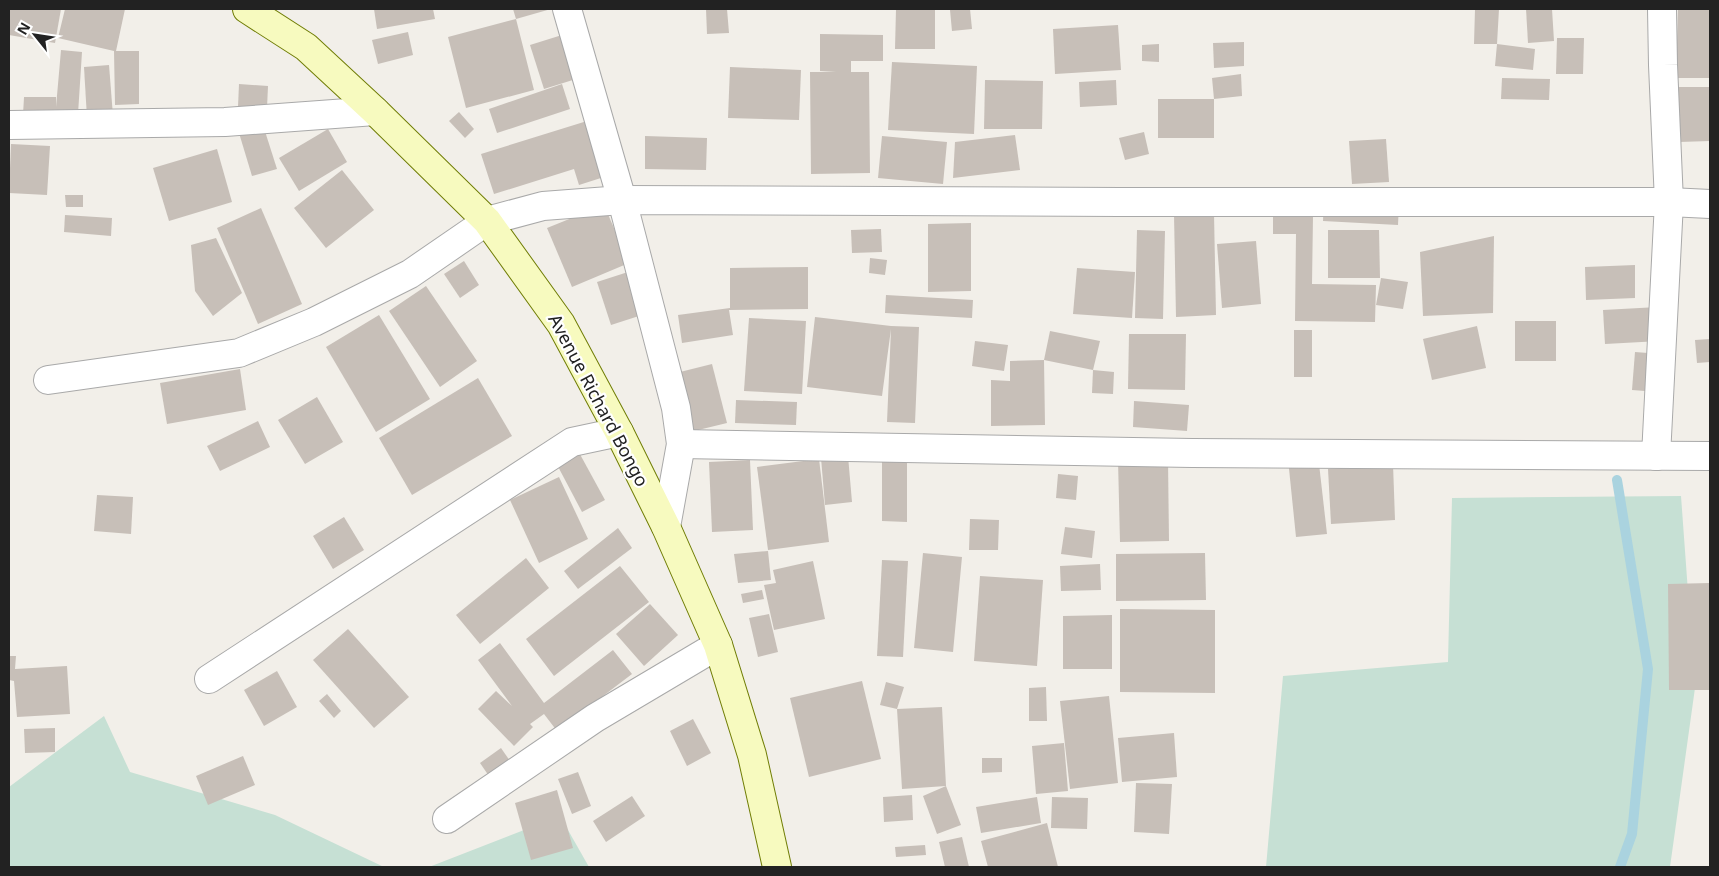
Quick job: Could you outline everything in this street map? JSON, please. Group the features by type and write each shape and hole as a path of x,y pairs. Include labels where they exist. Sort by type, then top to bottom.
{"street":[{"name":"Avenue Richard Bongo","path":"247,9 306,47 375,111 487,221 561,324 619,432 666,527 718,645 752,755 777,867"},
{"path":"567,9 622,200 676,408 681,444 666,527"},
{"path":"1656,456 1669,202 1662,65 1662,9"},
{"path":"9,125 225,122 375,111"},
{"path":"48,380 239,353 314,322 410,274 487,221 543,206 622,200 1669,202 1710,204"},
{"path":"208,679 572,442 619,432"},
{"path":"681,444 1202,453 1710,456"},
{"path":"447,819 595,718 718,645"}],"green space":[{"path":"1681,496 1695,688 1670,867 1266,867 1283,676 1448,662 1452,498"},
{"path":"104,716 130,772 275,815 384,867 9,867 9,787"},
{"path":"560,816 589,867 429,867"}],"building":[{"path":"9,9 61,9 55,43 9,35"},
{"path":"65,9 125,9 116,51 139,51 139,104 115,105 114,51 58,38"},
{"path":"374,9 433,9 435,19 377,29"},
{"path":"513,9 551,9 516,19"},
{"path":"706,9 727,9 729,33 707,34"},
{"path":"896,9 935,9 935,49 895,49"},
{"path":"970,9 972,29 952,31 950,10"},
{"path":"1475,9 1499,9 1497,44 1474,44"},
{"path":"1526,9 1552,9 1554,41 1528,43"},
{"path":"1678,9 1710,9 1710,78 1676,78"},
{"path":"516,19 534,90 466,108 448,37"},
{"path":"1118,25 1121,70 1055,74 1053,29"},
{"path":"408,32 413,55 378,64 372,40"},
{"path":"820,34 883,35 883,61 851,61 851,72 869,72 870,173 811,174 810,72 836,72 820,71"},
{"path":"562,35 576,79 544,89 530,45"},
{"path":"1557,38 1584,38 1583,74 1556,74"},
{"path":"1244,42 1244,66 1214,68 1213,43"},
{"path":"1159,44 1159,62 1142,61 1142,45"},
{"path":"1497,44 1535,49 1533,70 1495,66"},
{"path":"61,50 82,52 78,114 23,115 24,97 56,97 56,107"},
{"path":"892,62 977,66 974,134 888,130"},
{"path":"109,65 113,116 87,118 84,67"},
{"path":"730,67 801,70 799,120 728,118"},
{"path":"1241,74 1242,96 1214,99 1212,78"},
{"path":"1502,78 1550,79 1549,100 1501,99"},
{"path":"985,80 1043,81 1042,129 984,129"},
{"path":"1116,80 1117,105 1080,107 1079,82"},
{"path":"239,84 268,86 267,108 238,107"},
{"path":"562,84 570,109 497,133 489,109"},
{"path":"1678,87 1710,87 1710,141 1679,142"},
{"path":"1158,99 1214,99 1214,138 1158,138"},
{"path":"459,112 474,129 465,138 449,121"},
{"path":"587,121 604,177 579,185 574,169 494,194 481,154"},
{"path":"263,125 277,169 252,176 239,133"},
{"path":"328,129 347,162 299,191 279,158"},
{"path":"1144,132 1149,154 1125,160 1119,138"},
{"path":"1015,135 1020,170 953,178 955,142"},
{"path":"645,136 707,138 706,170 645,169"},
{"path":"882,136 947,142 943,184 878,178"},
{"path":"1386,139 1389,182 1352,184 1349,141"},
{"path":"11,144 50,146 47,195 9,193"},
{"path":"217,149 232,202 169,221 153,168"},
{"path":"342,170 374,210 326,248 294,208"},
{"path":"65,195 83,195 83,207 66,207"},
{"path":"1324,200 1399,203 1398,225 1323,221"},
{"path":"604,205 629,263 572,287 547,228"},
{"path":"261,208 302,304 258,324 217,228"},
{"path":"1214,213 1216,315 1176,317 1174,214"},
{"path":"65,215 112,218 111,236 64,232"},
{"path":"1273,215 1313,216 1312,284 1376,285 1375,322 1295,321 1296,234 1273,234"},
{"path":"971,223 971,291 928,292 928,224"},
{"path":"881,229 882,252 852,253 851,230"},
{"path":"1137,230 1165,231 1163,319 1135,318"},
{"path":"1328,230 1379,230 1380,278 1328,278"},
{"path":"1494,236 1493,313 1423,316 1420,252"},
{"path":"216,238 242,293 213,316 195,291 191,245"},
{"path":"1256,241 1261,304 1222,308 1217,244"},
{"path":"870,258 887,260 885,275 869,273"},
{"path":"464,261 479,285 460,298 444,274"},
{"path":"1635,265 1635,298 1586,300 1585,267"},
{"path":"808,267 808,309 729,310 733,335 682,343 678,315 730,308 730,268"},
{"path":"1077,268 1135,272 1132,318 1073,314"},
{"path":"628,272 642,315 611,325 597,282"},
{"path":"1381,278 1408,282 1403,309 1376,305"},
{"path":"426,286 477,361 440,387 389,311"},
{"path":"886,295 973,300 972,318 885,313"},
{"path":"1658,307 1660,341 1605,344 1603,310"},
{"path":"379,315 430,399 376,432 326,347"},
{"path":"815,317 891,326 919,327 915,423 887,422 891,329 882,396 807,387"},
{"path":"749,318 806,321 802,394 744,391"},
{"path":"1515,321 1556,321 1556,361 1515,361"},
{"path":"1477,326 1486,368 1432,380 1423,339"},
{"path":"1294,330 1312,330 1312,377 1294,377"},
{"path":"1050,331 1100,341 1093,370 1044,360"},
{"path":"1129,334 1186,334 1185,390 1128,389"},
{"path":"1710,339 1710,362 1697,363 1695,340"},
{"path":"975,341 1008,345 1004,371 972,366"},
{"path":"1635,352 1661,354 1658,392 1632,390"},
{"path":"1044,360 1045,425 991,426 991,380 1010,381 1010,361"},
{"path":"712,364 727,423 694,431 680,372"},
{"path":"240,369 246,410 167,424 160,383"},
{"path":"1093,370 1114,372 1113,394 1092,393"},
{"path":"478,378 512,436 412,495 379,438"},
{"path":"317,397 343,442 305,464 278,420"},
{"path":"736,400 797,402 796,425 735,423"},
{"path":"1134,401 1189,405 1187,431 1133,427"},
{"path":"258,421 270,447 220,471 207,446"},
{"path":"576,447 605,500 582,512 554,459"},
{"path":"882,452 907,452 907,522 882,521"},
{"path":"1318,455 1327,534 1296,537 1288,459"},
{"path":"848,456 852,502 825,505 821,458"},
{"path":"819,459 829,542 768,550 757,467"},
{"path":"1168,459 1169,541 1120,542 1118,460"},
{"path":"750,460 753,530 712,532 709,462"},
{"path":"1393,464 1395,520 1331,524 1328,469"},
{"path":"1058,474 1078,476 1076,500 1056,498"},
{"path":"559,477 588,539 539,563 510,500"},
{"path":"97,495 133,497 131,534 94,531"},
{"path":"344,517 364,550 333,569 313,536"},
{"path":"970,519 999,520 998,550 969,550"},
{"path":"1065,527 1095,531 1092,558 1061,554"},
{"path":"618,528 632,548 578,589 564,571"},
{"path":"768,551 771,580 738,583 734,554"},
{"path":"923,553 962,557 953,652 914,648"},
{"path":"1205,553 1206,600 1116,601 1116,554"},
{"path":"526,558 549,588 480,644 456,615"},
{"path":"882,560 908,561 903,657 877,656"},
{"path":"813,561 825,619 774,630 764,585 776,583 773,570"},
{"path":"1100,564 1101,590 1061,591 1060,566"},
{"path":"620,566 649,602 554,676 526,639"},
{"path":"980,576 1043,580 1037,666 974,661"},
{"path":"1710,583 1710,690 1669,690 1668,584"},
{"path":"762,590 764,599 743,603 741,594"},
{"path":"650,604 678,635 644,666 616,634"},
{"path":"1120,609 1215,610 1215,693 1120,692"},
{"path":"769,614 778,652 758,657 749,618"},
{"path":"1112,615 1112,669 1063,669 1063,616"},
{"path":"348,629 409,697 374,728 313,660"},
{"path":"500,643 544,703 613,650 632,674 557,731 544,714 530,724 533,727 514,746 478,709 496,691 512,706 478,660"},
{"path":"9,656 16,656 15,669 67,666 70,714 17,717 14,681 9,680"},
{"path":"277,671 297,707 264,726 244,690"},
{"path":"862,681 881,759 809,777 790,698"},
{"path":"886,682 904,687 897,709 880,705"},
{"path":"1046,687 1047,721 1029,721 1029,688"},
{"path":"327,694 341,711 334,718 319,701"},
{"path":"1109,696 1118,783 1070,789 1060,701"},
{"path":"942,707 946,786 902,789 897,709"},
{"path":"693,719 711,753 687,766 670,731"},
{"path":"55,728 55,752 25,753 24,729"},
{"path":"1174,733 1177,777 1122,782 1118,738"},
{"path":"1064,743 1068,791 1036,794 1032,746"},
{"path":"501,748 512,764 491,779 480,763"},
{"path":"243,756 255,785 208,805 196,776"},
{"path":"982,758 1002,758 1002,772 982,773"},
{"path":"578,772 591,806 572,814 558,779"},
{"path":"1136,783 1172,784 1169,834 1134,832"},
{"path":"946,786 961,825 937,834 923,796"},
{"path":"557,790 573,848 531,860 515,803"},
{"path":"912,795 913,820 884,822 883,797"},
{"path":"632,796 645,816 606,842 593,821"},
{"path":"1037,797 1041,823 981,833 976,807"},
{"path":"1052,797 1088,798 1087,829 1051,828"},
{"path":"1047,823 1058,867 988,867 981,841"},
{"path":"962,837 969,867 945,867 939,842"},
{"path":"925,845 926,855 896,857 895,847"}],"waterway":[{"path":"1617,480 1648,669 1632,834 1620,867"}]}
